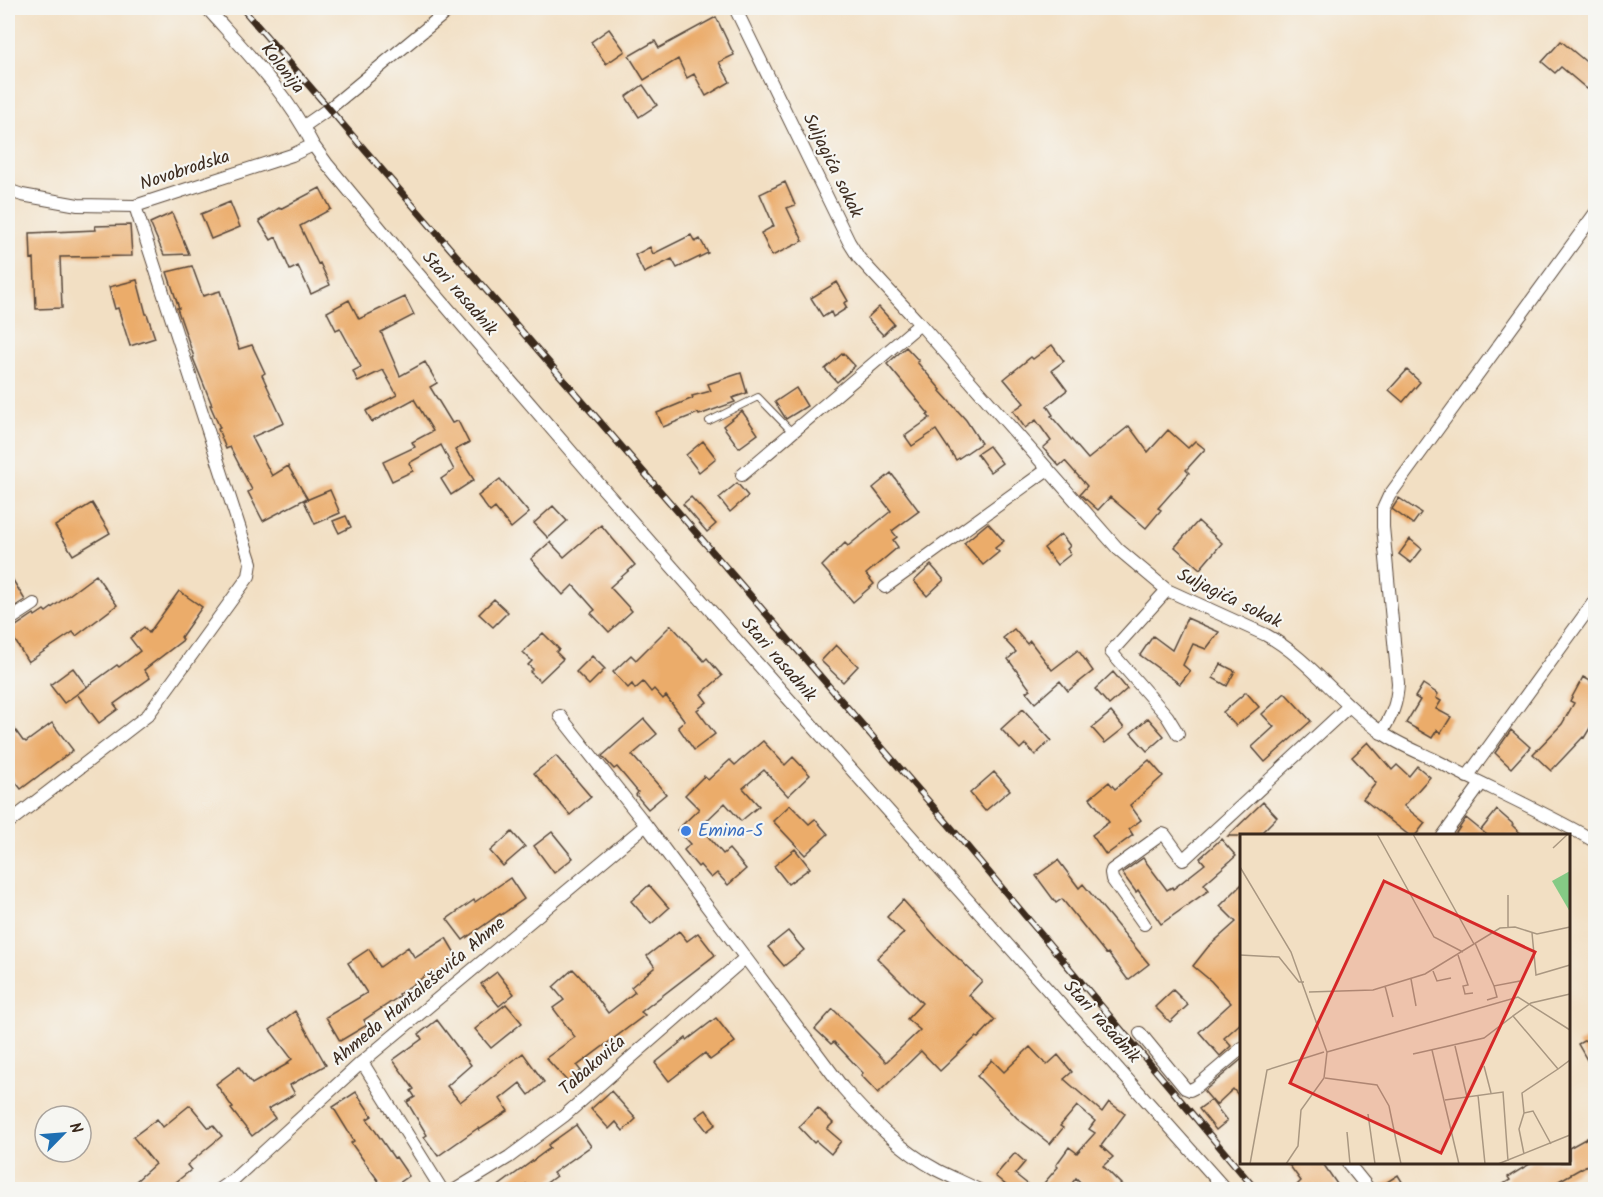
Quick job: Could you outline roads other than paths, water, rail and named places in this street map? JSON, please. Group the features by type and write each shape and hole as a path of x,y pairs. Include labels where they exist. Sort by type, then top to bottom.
{"street":[{"name":"Kolonija","path":"207,8 249,55 304,126"},
{"path":"313,145 304,126 330,108 451,8"},
{"name":"Suljagića sokak","path":"735,8 849,242 859,258 1118,549 1167,590 1282,644 1381,733 1565,824 1596,842"},
{"name":"Novobrodska","path":"8,190 22,195 78,205 135,206 284,158 313,145"},
{"name":"Stari rasadnik","path":"313,145 408,262 606,492 1226,1190"},
{"path":"8,823 148,715 249,576 251,563 135,206"},
{"path":"1381,733 1394,712 1398,683 1383,509 1389,496 1596,212"},
{"path":"742,475 920,324"},
{"path":"885,587 1048,469"},
{"path":"1167,590 1111,652 1167,716 1178,734"},
{"path":"1467,777 1596,599"},
{"path":"8,621 34,604"},
{"path":"1144,924 1112,879 1112,870 1162,834 1183,860 1349,706"},
{"path":"560,716 646,825 843,1088 870,1119 923,1161 980,1190"},
{"path":"1444,834 1481,784"},
{"name":"Ahmeda Hantaleševića Ahme","path":"218,1190 234,1179 362,1062 646,825"},
{"name":"Tabakovića","path":"455,1190 509,1157 564,1116 745,958"},
{"path":"1140,1033 1185,1088 1190,1090 1240,1050"},
{"path":"362,1062 442,1190"},
{"path":"1349,1164 1368,1188"}],"lane":[{"path":"709,421 758,397 792,433"}],"railway":[{"path":"242,8 949,825 1256,1190"}],"place":[{"name":"Emina-S","path":"686,831"}]}
